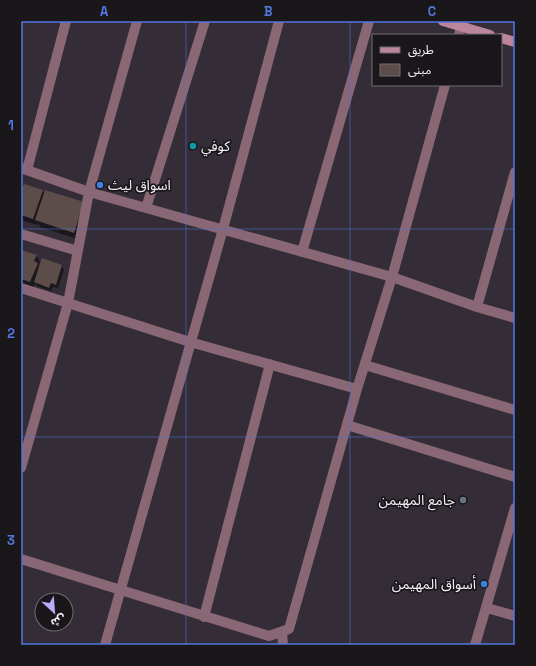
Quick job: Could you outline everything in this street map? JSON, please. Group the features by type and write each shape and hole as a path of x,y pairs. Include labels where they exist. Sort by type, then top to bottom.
{"street":[{"path":"66,21 24,169 90,192 392,277 477,307 515,318"},
{"path":"21,468 68,303 90,192 137,21"},
{"path":"146,208 205,21"},
{"path":"104,645 223,229 279,21"},
{"path":"302,252 369,21"},
{"path":"443,21 460,31 482,34"},
{"path":"502,38 515,42"},
{"path":"21,559 269,636 289,629 347,425 392,277 445,86"},
{"path":"477,307 515,172"},
{"path":"21,234 78,251"},
{"path":"21,288 190,342 358,389"},
{"path":"204,617 270,364"},
{"path":"365,365 515,410"},
{"path":"347,425 515,477"},
{"path":"475,645 513,525 515,508"},
{"path":"487,608 515,616"},
{"path":"282,632 283,645"}],"building":[{"path":"24,184 43,190 33,219 21,215 21,191"},
{"path":"45,190 84,202 74,233 35,220"},
{"path":"21,250 37,255 34,261 38,263 30,282 21,279"},
{"path":"42,258 62,265 56,285 51,283 49,288 34,282"}],"place":[{"name":"كوفي","path":"193,146"},
{"name":"اسواق ليث","path":"100,185"},
{"name":"جامع المهيمن","path":"463,500"},
{"name":"أسواق المهيمن","path":"484,584"}]}
